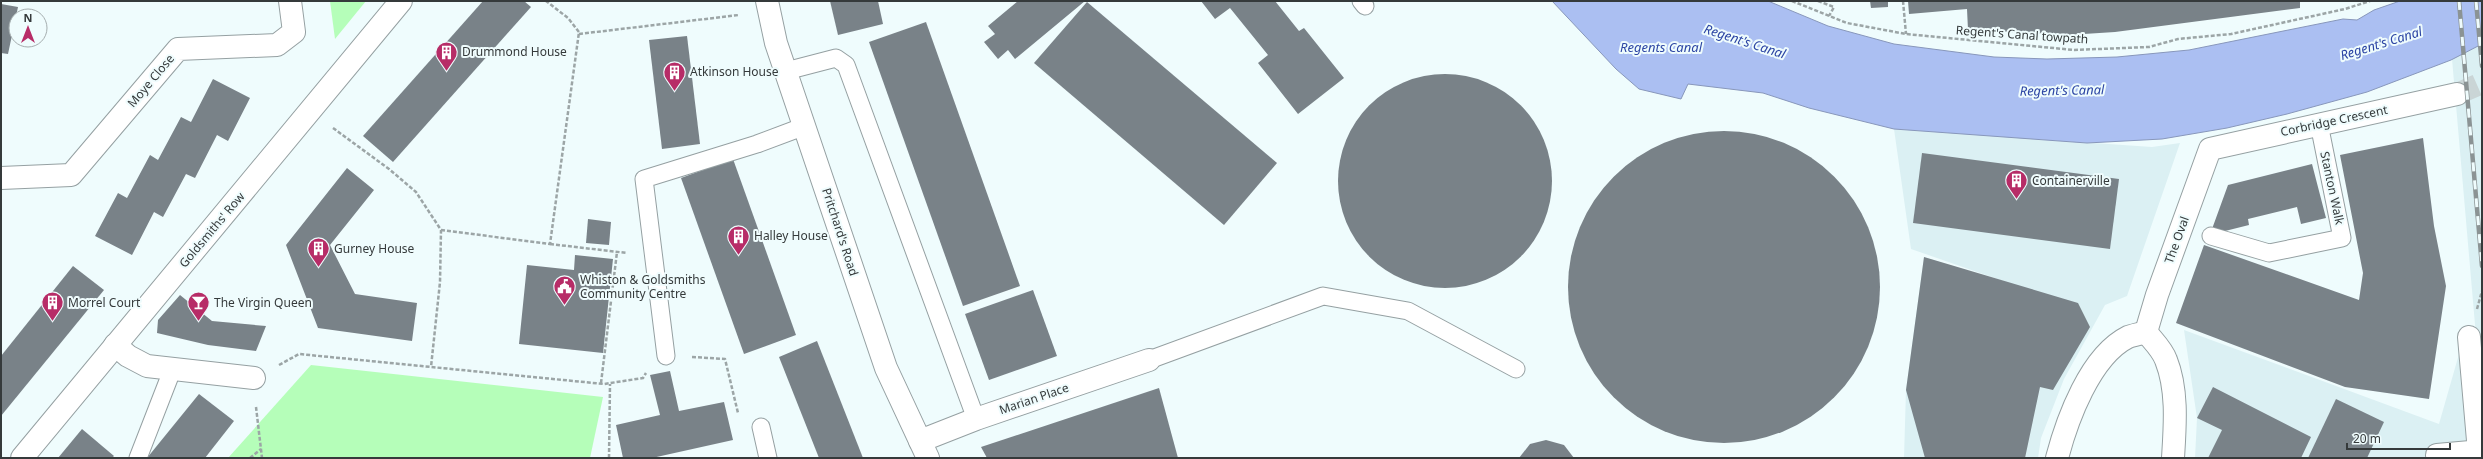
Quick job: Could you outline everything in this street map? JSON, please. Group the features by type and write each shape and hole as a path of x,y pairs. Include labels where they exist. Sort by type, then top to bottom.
{"street":[{"name":"Moye Close","path":"1,178 71,175 178,49 277,45 294,32 290,1"},
{"name":"Goldsmiths' Row","path":"22,458 401,1"},
{"name":"Pritchard's Road","path":"768,6 776,43 886,368 924,450"},
{"name":"Corbridge Crescent","path":"2210,149 2457,94"},
{"name":"The Oval","path":"2146,332 2157,295 2210,149"},
{"path":"2057,458 2066,424 2082,388 2106,355 2118,344 2129,337 2146,332 2166,359 2172,383 2175,424 2173,458"},
{"path":"2436,455 2480,454 2469,337"},
{"path":"115,345 128,356 147,366 254,378"},
{"name":"Marian Place","path":"924,450 976,419 1149,360"}],"lane":[{"path":"786,71 836,58 846,65 976,419"},
{"name":"Stanton Walk","path":"2211,236 2269,253 2342,238 2318,124"},
{"path":"666,356 644,179 757,144 805,126"},
{"path":"1149,360 1323,296 1408,310 1516,369"},
{"path":"138,458 173,368"},
{"path":"761,428 768,458"}],"path":[{"path":"546,1 568,18 579,34 550,244"},
{"name":"Regent's Canal towpath","path":"1792,1 1847,23 1906,34 2074,50 2149,47 2178,39 2261,29 2370,1"},
{"path":"1818,1 1834,7 1829,16"},
{"path":"1903,1 1906,34"},
{"path":"579,34 768,6"},
{"path":"310,112 389,169 416,192 441,230 440,282 430,367"},
{"path":"441,230 654,256"},
{"path":"602,383 617,252"},
{"path":"262,458 254,378 299,354 610,384 643,378 655,360 666,356 725,359 740,418 761,428"},
{"path":"609,458 610,384"},
{"path":"250,458 261,449"}],"shaded area":[{"path":"2447,1 2482,1 2482,458 2195,458 2197,418 2184,330 2439,424 2463,340 2476,336"},
{"path":"1894,129 2152,147 2180,143 2127,296 2105,305 2064,379 2041,438 2038,458 1904,458 1906,390 1924,257 2061,301 1911,249"}],"green space":[{"path":"330,1 366,1 335,39"},
{"path":"311,365 603,397 590,458 228,458"}],"water":[{"name":"Regents Canal","path":"1552,1 1768,1 1828,26 1894,44 1994,57 2047,59 2117,57 2189,50 2343,19 2357,20 2374,10 2400,1 2482,1 2482,44 2451,60 2367,92 2287,114 2227,128 2162,139 2087,143 1894,129 1809,108 1763,93 1688,84 1681,99 1639,89 1616,69"}],"building":[{"name":"Drummond House","path":"483,1 524,1 531,7 393,162 363,136"},
{"path":"830,1 878,1 883,24 838,35"},
{"path":"1018,1 1085,1 1015,59 1008,50 998,59 984,42 995,34 988,26"},
{"path":"1201,1 1275,1 1299,31 1304,28 1344,78 1298,114 1258,63 1268,55 1230,8 1215,19"},
{"path":"1870,1 1888,1 1888,7 1871,8"},
{"path":"1908,1 2300,1 2300,8 2115,32 2068,35 1968,30 1967,9 1909,14"},
{"path":"1087,2 1277,163 1224,225 1034,63"},
{"path":"1,4 18,7 8,8 8,48 9,48 8,54 1,53"},
{"path":"926,22 1020,286 963,306 869,42"},
{"name":"Atkinson House","path":"687,36 700,144 662,149 649,40"},
{"path":"1434,74 1456,74 1476,78 1496,86 1521,105 1540,130 1548,150 1552,170 1552,192 1548,212 1540,232 1521,257 1496,276 1476,284 1456,288 1434,288 1414,284 1394,276 1377,264 1362,249 1350,232 1342,212 1338,192 1338,170 1342,150 1350,130 1362,113 1377,98 1394,86 1414,78"},
{"path":"213,79 250,98 228,141 217,135 195,178 186,174 163,217 154,212 132,255 95,236 118,193 127,198 150,155 158,160 181,117 191,122"},
{"path":"1709,131 1739,131 1769,137 1784,142 1811,157 1835,176 1854,200 1869,227 1874,242 1880,272 1880,302 1874,332 1869,347 1854,374 1835,398 1811,417 1784,432 1769,437 1739,443 1709,443 1679,437 1650,425 1625,408 1613,398 1603,386 1586,361 1574,332 1568,302 1568,272 1574,242 1586,213 1603,188 1613,176 1625,166 1650,149 1679,137"},
{"path":"2423,138 2434,226 2446,286 2429,399 2345,387 2176,323 2204,245 2359,300 2363,273 2340,155"},
{"name":"Containerville","path":"1922,153 2119,179 2110,249 1913,223"},
{"name":"Halley House","path":"733,159 796,335 744,354 681,178"},
{"path":"2312,164 2326,218 2301,224 2297,207 2248,219 2249,225 2221,232 2212,229 2228,185"},
{"name":"Gurney House","path":"347,168 374,190 330,245 355,294 417,303 412,341 318,328 286,245"},
{"path":"588,219 611,222 609,245 586,243"},
{"name":"Whiston & Goldsmiths Community Centre","path":"575,255 613,259 603,353 519,344 527,265 574,270"},
{"path":"1924,257 2078,303 2090,327 2053,390 2040,387 2025,458 1925,458 1906,390"},
{"name":"Morrel Court","path":"73,266 104,290 1,416 1,356"},
{"path":"1033,290 1057,356 989,380 965,314"},
{"name":"The Virgin Queen","path":"180,295 212,321 266,326 256,351 208,345 157,333 158,320"},
{"path":"817,341 863,458 819,458 779,357"},
{"path":"670,371 679,411 724,402 733,440 652,458 623,458 616,425 660,415 650,375"},
{"path":"2213,387 2311,437 2301,458 2208,458 2222,430 2197,418"},
{"path":"1159,388 1178,458 987,458 981,447"},
{"path":"199,394 234,421 205,458 147,458"},
{"path":"2336,399 2384,422 2367,458 2308,458"},
{"path":"82,429 114,456 112,458 58,458"},
{"path":"1546,440 1564,445 1574,458 1519,458 1530,444"}],"tunnel":[{"path":"2457,94 2482,83"}],"railway":[{"path":"2459,1 2482,266"},
{"path":"2476,1 2482,66"}],"place":[{"name":"Drummond House","path":"447,72"},
{"name":"Atkinson House","path":"674,92"},
{"name":"Containerville","path":"2016,200"},
{"name":"Halley House","path":"738,256"},
{"name":"Gurney House","path":"319,268"},
{"name":"Whiston & Goldsmiths Community Centre","path":"565,306"},
{"name":"Morrel Court","path":"52,322"},
{"name":"The Virgin Queen","path":"199,322"}],"water label":[{"name":"Regent's Canal","path":"1745,41"},
{"name":"Regent's Canal","path":"2381,43"},
{"name":"Regent's Canal","path":"2062,90"}]}
